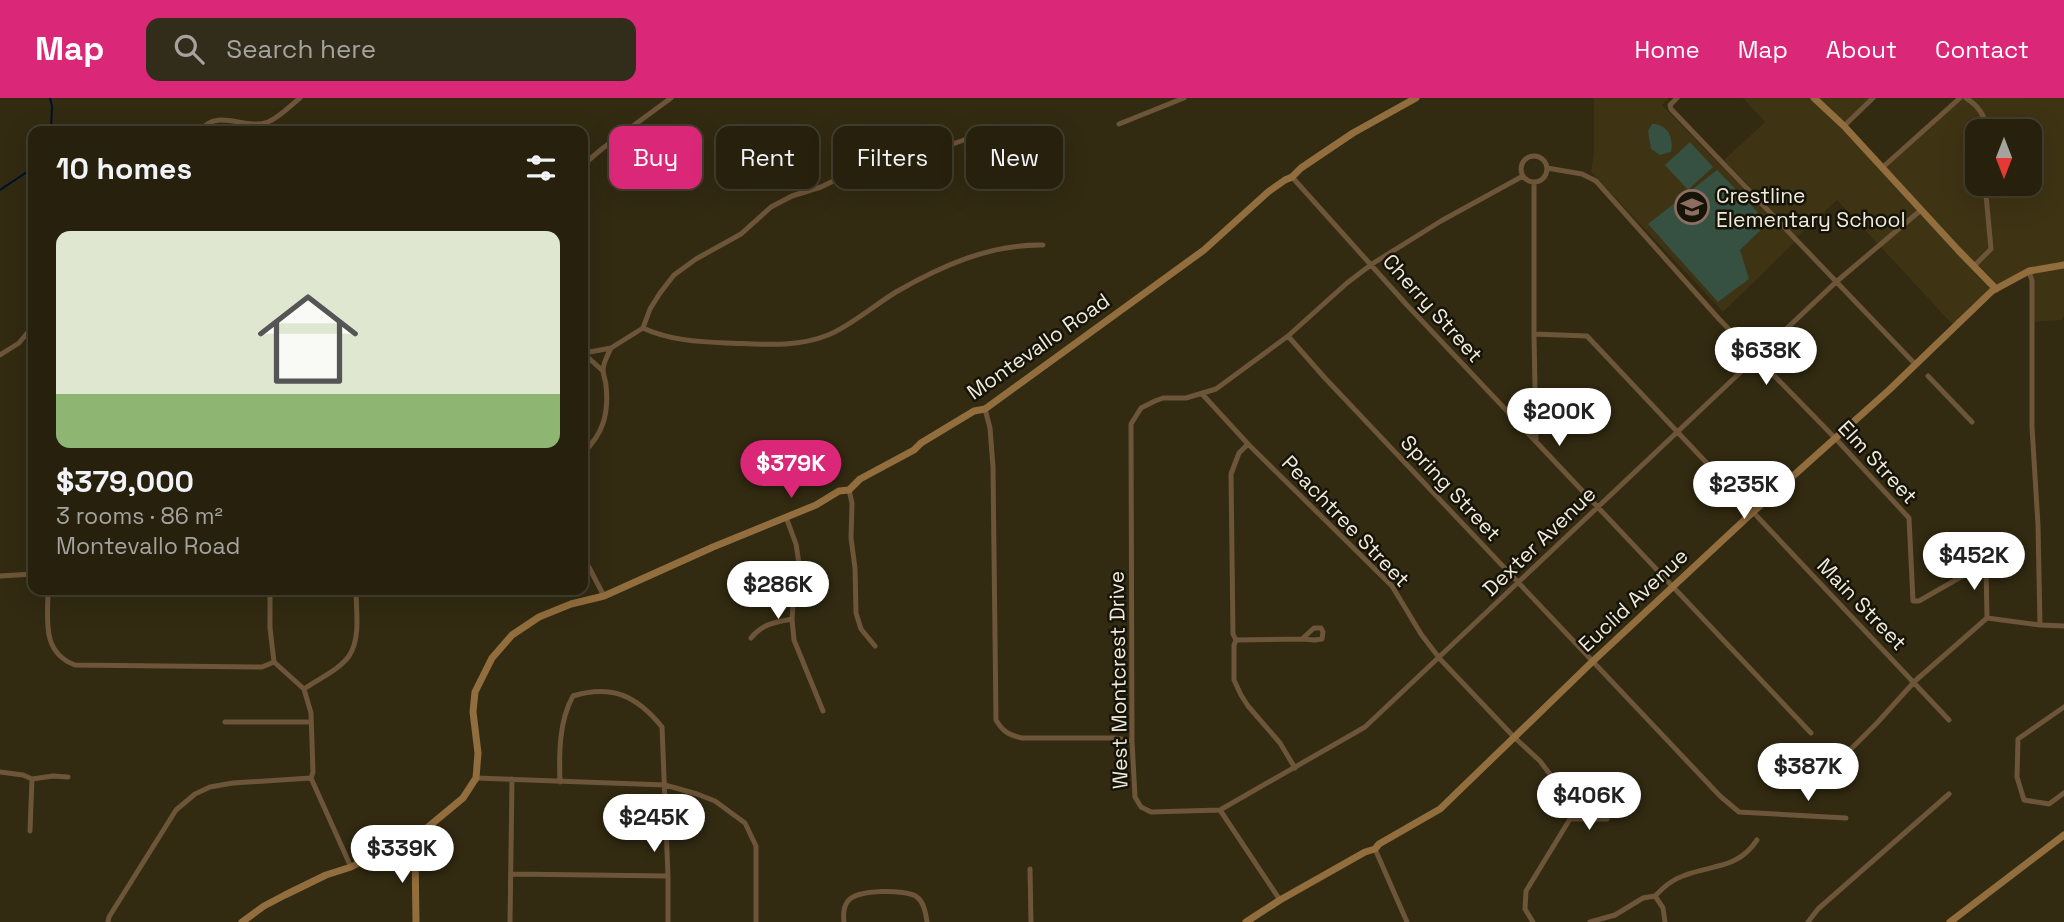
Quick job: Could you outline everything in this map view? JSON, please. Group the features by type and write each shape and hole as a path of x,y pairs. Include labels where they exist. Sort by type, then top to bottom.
{"main road":[{"name":"Montevallo Road","path":"476,778 478,753 473,712 475,692 492,658 512,635 539,617 571,604 604,596 816,505 839,491 849,489 860,479 914,450 974,411 985,409 1204,250 1268,192 1292,177 1301,167 1353,133 1416,98"},
{"path":"1814,98 1844,126 1996,289"},
{"name":"Euclid Avenue","path":"1247,922 1280,900 1375,849 1379,844 1440,809 1592,663 1981,301 1996,289 2029,271 2064,265"},
{"path":"242,922 285,895 396,845 410,842 463,798 476,778"},
{"path":"1950,922 2064,835"},
{"path":"410,842 415,850 416,922"}],"street":[{"path":"204,126 217,119 247,124 267,122 300,98"},
{"path":"588,161 671,98"},
{"path":"1119,124 1184,98"},
{"path":"1677,98 1670,105 1671,109 1915,364"},
{"path":"1844,126 1873,98"},
{"path":"1883,167 1960,98"},
{"path":"1970,99 1984,114 1985,119"},
{"path":"588,352 611,348 643,328 655,301 674,275 696,259 741,234 771,207 792,196 821,187 885,156 944,147 966,139"},
{"path":"1533,156 1541,159 1547,168 1544,177 1534,183 1523,176 1522,164 1533,156"},
{"name":"Elm Street","path":"1547,168 1582,174 1596,181 1756,358 1909,518 1913,600 1919,600 1980,566 1986,566 1987,618"},
{"path":"1203,394 1228,381 1288,336 1372,264 1441,221 1523,176"},
{"name":"Cherry Street","path":"1292,177 1406,304 1811,733"},
{"path":"1534,183 1536,442"},
{"path":"1974,266 1991,248 1986,196"},
{"name":"Dexter Avenue","path":"1220,810 1365,727 1836,282 1921,210"},
{"path":"643,328 669,337 710,342 788,345 829,335 897,291 976,254 1014,245 1043,245"},
{"path":"2029,271 2032,281 2032,427 2040,625"},
{"path":"0,355 19,343 28,332"},
{"name":"Main Street","path":"1534,334 1587,336 1949,720"},
{"name":"Spring Street","path":"1288,336 1592,663 1720,796 1739,812 1846,818"},
{"path":"603,371 611,348"},
{"path":"588,357 603,371 608,406 603,428 588,448"},
{"path":"1928,376 1972,422"},
{"name":"West Montcrest Drive","path":"1203,394 1186,398 1163,398 1141,408 1130,424 1132,741 1135,797 1141,807 1151,812 1165,813 1220,810"},
{"name":"Peachtree Street","path":"1203,394 1248,444 1392,586 1421,634 1440,659 1540,761 1561,789 1570,818"},
{"path":"985,409 990,428 993,467 996,720 1001,729 1021,738 1115,738 1132,741"},
{"path":"1248,444 1239,453 1231,474 1233,634 1236,640 1234,680 1248,706 1280,743 1296,768"},
{"path":"849,489 852,503 851,538 856,612 861,629 875,646"},
{"path":"786,517 796,544 800,570 794,591 794,640 823,712"},
{"path":"588,566 604,596"},
{"path":"0,576 28,575"},
{"path":"48,595 48,634 54,652 66,662 75,665 262,667 274,663"},
{"path":"270,595 274,663 304,689 311,713 311,778 351,867"},
{"path":"304,689 340,665 349,655 356,638 356,595"},
{"path":"1837,763 1915,681 1987,618 2064,626"},
{"path":"751,638 758,629 771,622 792,619"},
{"path":"1236,640 1302,639"},
{"path":"560,782 559,751 565,710 573,696 592,690 626,694 650,711 662,727 668,922"},
{"path":"2064,706 2018,738 2017,777 2024,800 2049,804 2064,793"},
{"path":"225,722 310,722"},
{"path":"0,772 32,779 68,777"},
{"path":"108,922 176,810 195,794 211,787 233,783 311,778"},
{"path":"476,778 665,785 697,793 715,801 745,823 755,846 756,922"},
{"path":"30,831 32,779"},
{"path":"510,922 512,779"},
{"path":"1808,922 1818,909 1949,794"},
{"path":"1220,810 1280,900"},
{"path":"1533,922 1525,909 1526,891 1570,818 1607,819"},
{"path":"1590,922 1615,915 1643,898 1655,895 1668,883 1683,875 1730,864 1750,849 1756,840"},
{"path":"1375,849 1407,922"},
{"path":"1030,869 1031,922"},
{"path":"512,874 668,876"},
{"path":"844,922 843,910 854,895 906,892 922,901 927,922"},
{"path":"1655,895 1663,908 1665,922"}],"shaded area":[{"name":"Crestline Elementary School","path":"1594,98 1669,98 1662,105 1795,242 1723,312 1591,172 1594,152"},
{"path":"1743,98 1873,98 1843,126 1883,167 1960,98 2064,98 2064,316 2062,320 2032,322 2030,272 1986,296 1954,326 1837,200 1797,237 1724,160 1765,122"}],"green space":[{"path":"1652,124 1662,126 1669,133 1671,152 1660,155 1651,149 1648,131"},
{"path":"1690,142 1713,167 1688,190 1665,165"},
{"path":"1717,170 1768,223 1740,250 1749,279 1718,302 1648,224"}],"waterway":[{"path":"50,98 51,126"},
{"path":"0,190 28,171"}],"place":[{"name":"Crestline Elementary School","path":"1692,207"}]}
